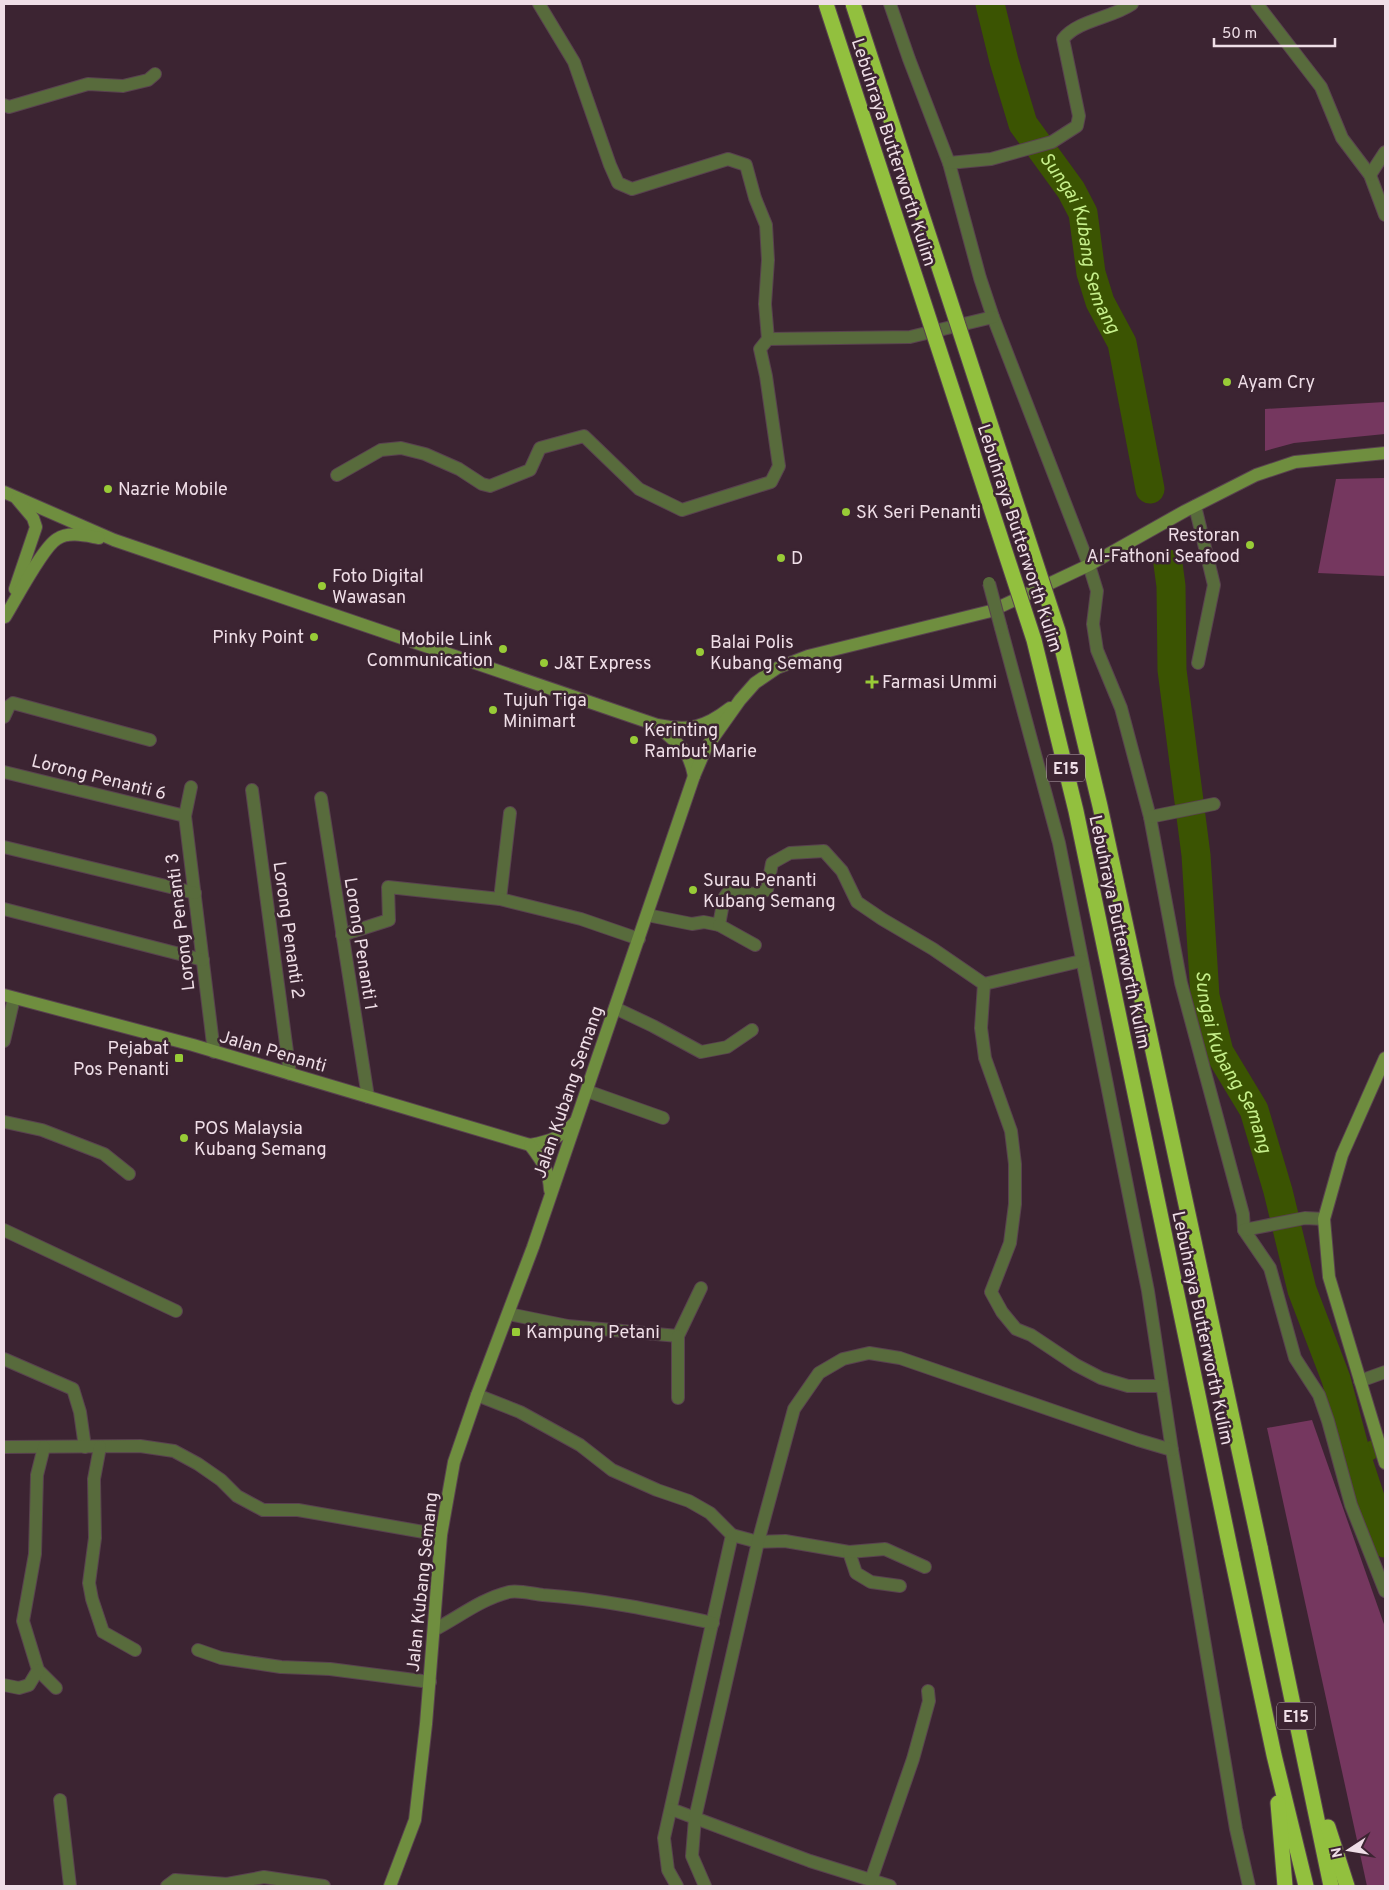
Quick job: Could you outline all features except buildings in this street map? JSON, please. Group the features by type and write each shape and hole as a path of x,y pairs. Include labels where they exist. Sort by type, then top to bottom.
{"highway":[{"name":"Lebuhraya Butterworth Kulim","path":"826,4 1034,640 1078,821 1274,1755 1306,1886"},
{"name":"Lebuhraya Butterworth Kulim","path":"852,4 1058,631 1100,806 1331,1886"},
{"path":"1303,1749 1347,1886"},
{"path":"1274,1755 1285,1886"}],"main road":[{"name":"Jalan Kubang Semang","path":"390,1886 415,1820 430,1682 441,1535 454,1462 550,1198 694,776 706,748 740,700 755,683 778,668 808,656 991,611 1093,562 1256,475 1295,462 1385,453"},
{"path":"4,492 114,540 657,725 679,729 700,726 716,719 740,700"},
{"path":"4,618 30,549 36,527 33,518 17,499"},
{"path":"4,618 45,551 56,539 67,535 83,535 114,540"},
{"path":"657,725 681,746 690,758 694,776"},
{"name":"Jalan Penanti","path":"9,996 214,1052 530,1145"},
{"path":"1385,1058 1342,1155 1324,1219 1328,1276 1385,1462"},
{"path":"550,1198 550,1176 542,1160 530,1145 555,1139 577,1120"}],"street":[{"path":"337,475 381,450 401,448 434,458 459,469 482,484 490,486 530,470 540,448 584,436 639,489 682,510 771,482 779,466 766,376 760,349 768,340 765,304 768,260 766,226 755,198 746,165 728,159 632,189 618,183 574,62 538,4"},
{"path":"890,4 949,163 993,317 1093,562 1097,591 1093,624 1097,650 1121,708 1150,817 1181,983 1243,1214 1270,1268 1295,1358 1322,1404 1351,1505 1385,1591"},
{"path":"949,163 992,159 1052,142 1076,126 1078,116 1063,39 1070,31 1123,11 1132,4"},
{"path":"1257,4 1321,87 1342,138 1370,175 1385,215"},
{"path":"4,105 8,107 88,84 122,86 148,80 156,74"},
{"path":"1370,175 1385,152"},
{"path":"768,340 910,337 993,317"},
{"path":"1190,509 1214,585 1198,663"},
{"path":"989,583 1059,843 1148,1291 1172,1450 1236,1829 1249,1886"},
{"path":"4,717 9,706 13,703 150,740"},
{"name":"Lorong Penanti 6","path":"4,772 185,816"},
{"name":"Lorong Penanti 3","path":"191,787 185,816 214,1052"},
{"name":"Lorong Penanti 2","path":"252,790 290,1074"},
{"name":"Lorong Penanti 1","path":"321,798 368,1097"},
{"path":"1150,817 1209,805"},
{"path":"500,900 510,813"},
{"path":"4,847 195,893"},
{"path":"719,925 724,898 729,891 756,894 767,890 772,863 790,853 824,851 842,872 857,902 933,949 984,984 1082,961"},
{"path":"342,935 389,920 388,887 500,900 582,919 639,939"},
{"path":"4,909 203,960"},
{"path":"647,915 692,924 704,922 719,925 755,945"},
{"path":"984,984 980,1028 985,1058 1011,1131 1015,1164 1015,1204 1010,1243 991,1292 1002,1312 1016,1330 1031,1335 1076,1365 1101,1378 1128,1386 1162,1386"},
{"path":"4,1041 9,996"},
{"path":"615,1008 701,1052 727,1047 752,1030"},
{"path":"587,1091 663,1118"},
{"path":"4,1121 42,1130 104,1154 129,1174"},
{"path":"1249,1229 1305,1218 1324,1219"},
{"path":"4,1230 176,1311"},
{"path":"678,1398 678,1336 701,1288"},
{"path":"509,1314 568,1326 678,1336"},
{"path":"704,1886 692,1856 695,1818 758,1542 794,1410 819,1373 843,1359 869,1353 900,1358 1172,1450"},
{"path":"4,1359 72,1389 80,1412 85,1447"},
{"path":"1360,1381 1385,1372"},
{"path":"478,1395 520,1412 580,1445 612,1470 657,1490 689,1501 710,1513 732,1535 758,1542 785,1541 850,1552 885,1549 925,1567"},
{"path":"4,1447 140,1446 174,1451 198,1464 221,1480 237,1496 263,1510 298,1510 441,1535"},
{"path":"44,1447 37,1475 35,1554 23,1621 38,1670 56,1688"},
{"path":"100,1447 94,1479 95,1538 89,1583 92,1599 103,1632 135,1650"},
{"path":"677,1886 668,1870 664,1838 732,1535"},
{"path":"850,1552 856,1573 871,1582 900,1586"},
{"path":"434,1630 482,1602 511,1592 568,1597 636,1607 713,1623"},
{"path":"198,1650 222,1658 281,1667 330,1669 430,1682"},
{"path":"4,1685 19,1688 29,1685 38,1670"},
{"path":"871,1880 913,1759 929,1702 928,1691"},
{"path":"60,1800 70,1886"},
{"path":"672,1809 810,1861 890,1886"},
{"path":"167,1886 175,1880 227,1884 264,1877 324,1886"}],"shaded area":[{"path":"1385,402 1385,434 1294,443 1265,451 1265,409"},
{"path":"1385,478 1385,576 1318,573 1336,479"},
{"path":"1312,1420 1385,1627 1385,1886 1367,1886 1267,1428"}],"waterway":[{"name":"Sungai Kubang Semang","path":"990,4 1004,61 1023,124 1071,190 1083,213 1091,273 1100,302 1122,343 1150,489"},
{"name":"Sungai Kubang Semang","path":"1168,564 1171,586 1172,670 1196,855 1205,996 1219,1052 1254,1110 1278,1191 1302,1290 1336,1379 1357,1458 1385,1543"},
{"path":"1357,1458 1385,1443"}],"place":[{"name":"Ayam Cry","path":"1227,382"},
{"name":"Nazrie Mobile","path":"108,489"},
{"name":"SK Seri Penanti","path":"846,512"},
{"name":"Restoran Al-Fathoni Seafood","path":"1250,545"},
{"name":"D","path":"781,558"},
{"name":"Foto Digital Wawasan","path":"322,586"},
{"name":"Pinky Point","path":"314,637"},
{"name":"Mobile Link Communication","path":"503,649"},
{"name":"Balai Polis Kubang Semang","path":"700,652"},
{"name":"J&T Express","path":"544,663"},
{"name":"Farmasi Ummi","path":"872,682"},
{"name":"Tujuh Tiga Minimart","path":"493,710"},
{"name":"Kerinting Rambut Marie","path":"634,740"},
{"name":"Surau Penanti Kubang Semang","path":"693,890"},
{"name":"Pejabat Pos Penanti","path":"179,1058"},
{"name":"POS Malaysia Kubang Semang","path":"184,1138"},
{"name":"Kampung Petani","path":"516,1332"}]}
